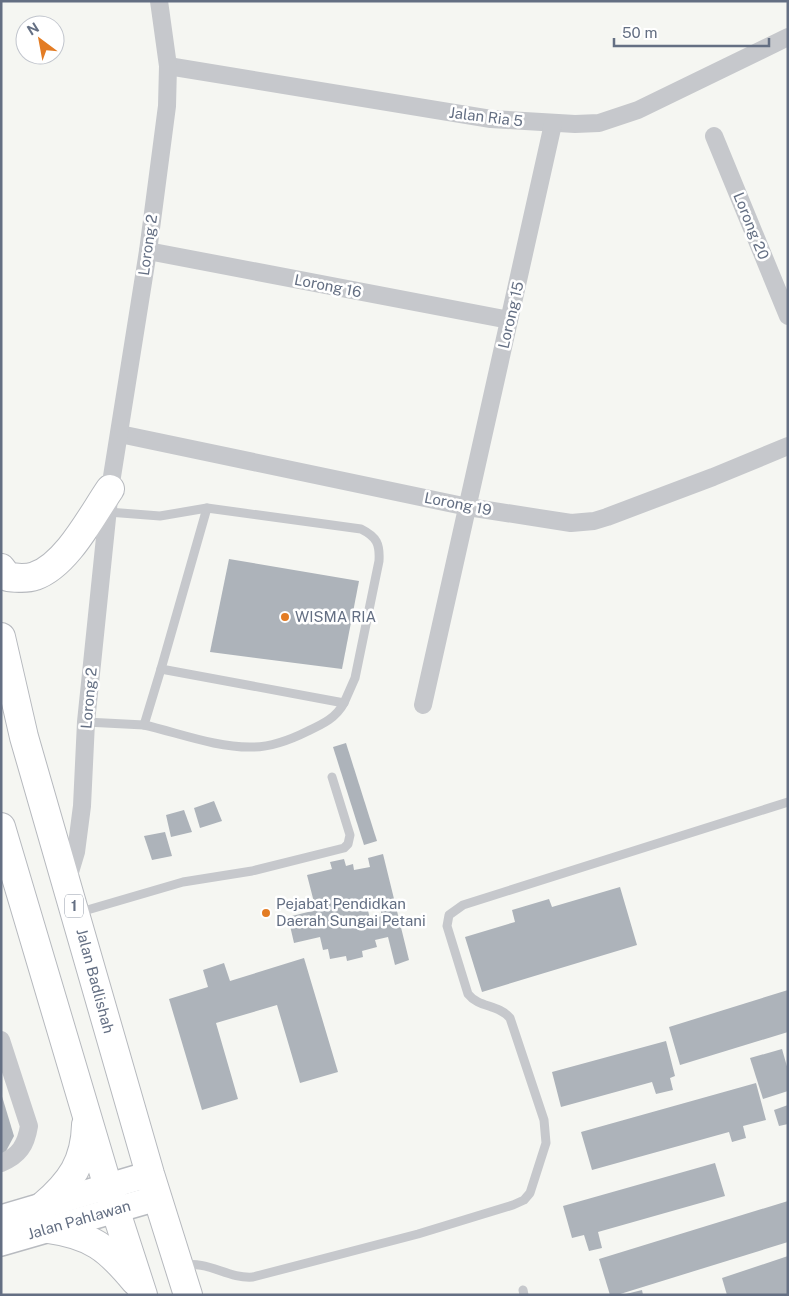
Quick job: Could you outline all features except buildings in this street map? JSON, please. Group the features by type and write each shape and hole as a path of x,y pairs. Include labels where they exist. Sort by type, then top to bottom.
{"main road":[{"path":"1,568 8,577 18,578 35,577 50,568 67,553 109,500"},
{"name":"Jalan Badlishah","path":"1,637 24,737 77,914 153,1186 188,1295"},
{"path":"1,827 86,1114 143,1292"},
{"path":"86,1114 86,1136 81,1159 46,1217 71,1232 94,1241 112,1254 143,1292"}],"street":[{"name":"Lorong 2","path":"67,883 76,852 82,806 86,722 109,500 148,251 164,132 168,66 159,1"},
{"name":"Jalan Ria 5","path":"168,66 491,119 553,124 599,123 619,118 788,36"},
{"name":"Lorong 15","path":"423,706 553,124"},
{"name":"Lorong 20","path":"714,136 788,316"},
{"name":"Lorong 16","path":"148,251 509,320"},
{"name":"Lorong 19","path":"120,434 468,507 571,523 594,521 713,477 788,446"},
{"path":"1,1040 6,1068 29,1126 27,1140 19,1152 1,1163"},
{"name":"Jalan Pahlawan","path":"1,1243 46,1217 153,1186"},
{"name":"Jalan Pahlawan","path":"1,1218 46,1217"}],"lane":[{"path":"86,722 144,725 230,745 254,747 282,741 327,722 344,703 355,678 379,561 380,548 377,539 362,529 207,508 160,516 109,500"},
{"path":"144,725 207,508"},
{"path":"161,669 344,703"},
{"path":"77,914 183,882 252,871 344,848 348,844 350,835 332,777"},
{"path":"179,1267 194,1262 242,1278 253,1277 418,1234 524,1200 530,1193 546,1143 544,1120 510,1018 504,1011 495,1007 474,1002 468,994 447,926 449,915 462,904 788,802"}],"place":[{"name":"WISMA RIA","path":"285,617"},
{"name":"Pejabat Pendidkan Daerah Sungai Petani","path":"266,913"}]}
